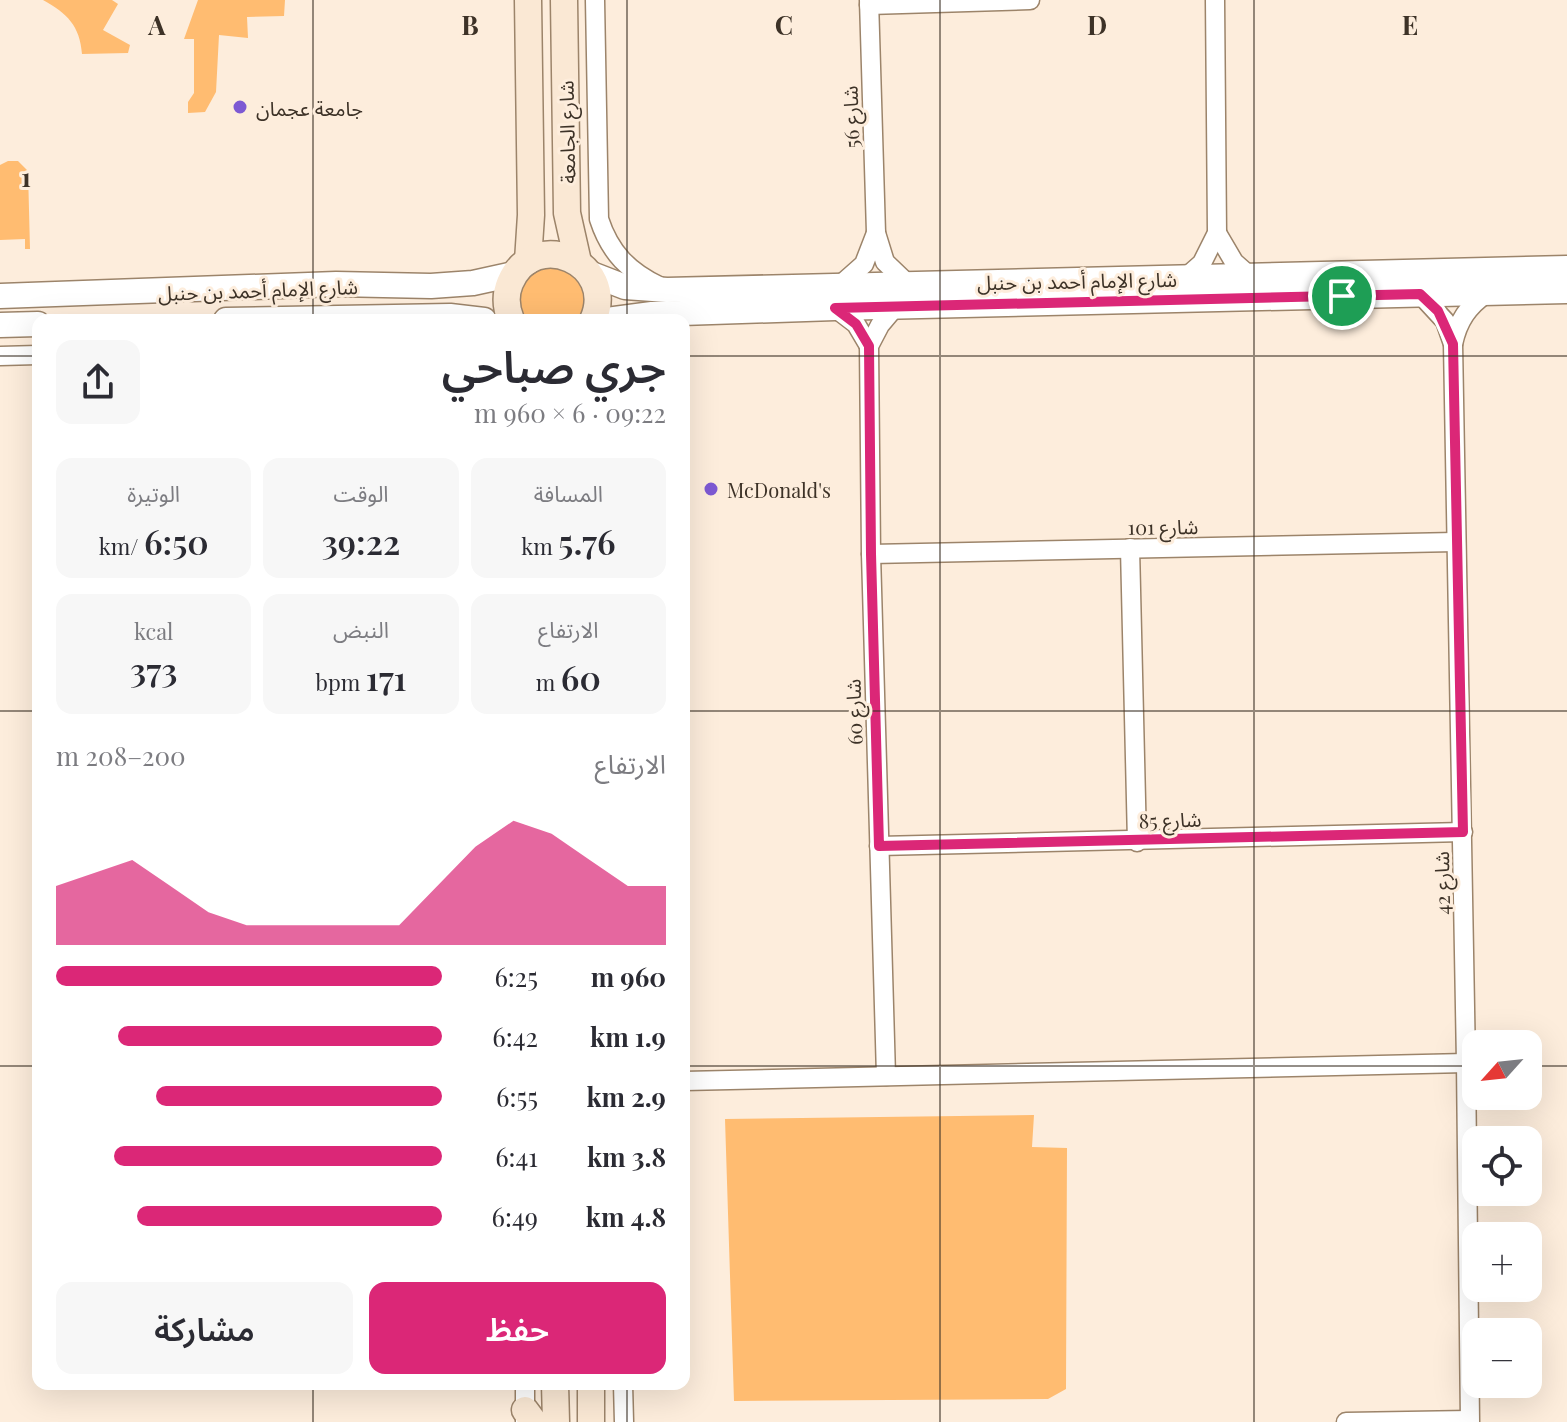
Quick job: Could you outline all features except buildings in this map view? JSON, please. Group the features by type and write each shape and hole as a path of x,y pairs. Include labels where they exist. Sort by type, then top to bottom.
{"main road":[{"name":"شارع الجامعة","path":"509,314 506,302 508,287 521,268 531,215 528,0"},
{"name":"شارع الجامعة","path":"567,6 567,213 584,268 597,292 595,314"},
{"path":"521,268 547,254 558,255 584,268"},
{"path":"555,1390 556,1422"},
{"path":"591,1390 591,1422"}],"street":[{"path":"595,0 599,219 609,244 624,265 638,276 667,290"},
{"path":"869,3 1030,0"},
{"path":"1185,278 1202,263 1217,233 1215,0"},
{"name":"شارع 56","path":"869,3 876,233 885,262 908,284"},
{"name":"شارع 56","path":"836,297 864,264 876,233"},
{"path":"1217,233 1234,262 1251,277"},
{"name":"شارع الإمام أحمد بن حنبل","path":"0,296 336,284 431,286 473,283 521,268"},
{"name":"شارع الإمام أحمد بن حنبل","path":"584,268 625,287 836,297 896,306 1567,291"},
{"name":"شارع الإمام أحمد بن حنبل","path":"652,314 836,297 908,284 1567,268"},
{"name":"شارع 42","path":"1466,1030 1453,344 1468,309 1487,293"},
{"name":"شارع 42","path":"1420,294 1438,311 1453,344"},
{"path":"836,297 869,346"},
{"path":"869,346 880,325 896,306"},
{"path":"0,325 32,324"},
{"name":"شارع 60","path":"869,346 871,554 886,1076"},
{"path":"0,356 32,355"},
{"name":"شارع 101","path":"871,554 1455,542"},
{"path":"1130,548 1137,842"},
{"name":"شارع 85","path":"879,846 1463,832"},
{"path":"690,1081 1462,1063"},
{"name":"شارع 42","path":"1467,1110 1470,1421"},
{"path":"623,1390 624,1414 638,1422"},
{"path":"1346,1422 1470,1421"}],"shaded area":[{"path":"43,0 112,0 118,4 103,30 130,45 128,53 82,54 71,21"},
{"path":"198,0 285,0 284,16 247,17 248,38 219,35 216,92 205,112 188,113 188,102 194,93 194,39 184,39"},
{"path":"18,161 28,171 30,249 25,249 25,239 0,240 0,165"},
{"path":"555,260 589,287 586,314 516,314 515,281"},
{"path":"1034,1115 1032,1147 1067,1148 1066,1389 1048,1399 734,1401 725,1119"}],"place":[{"name":"جامعة عجمان","path":"240,107"},
{"name":"McDonald's","path":"711,489"}],"route":[{"path":"1420,294 1445,321 1453,344 1463,832 879,846 869,346 856,324 835,308 1342,296 1420,294"}]}
